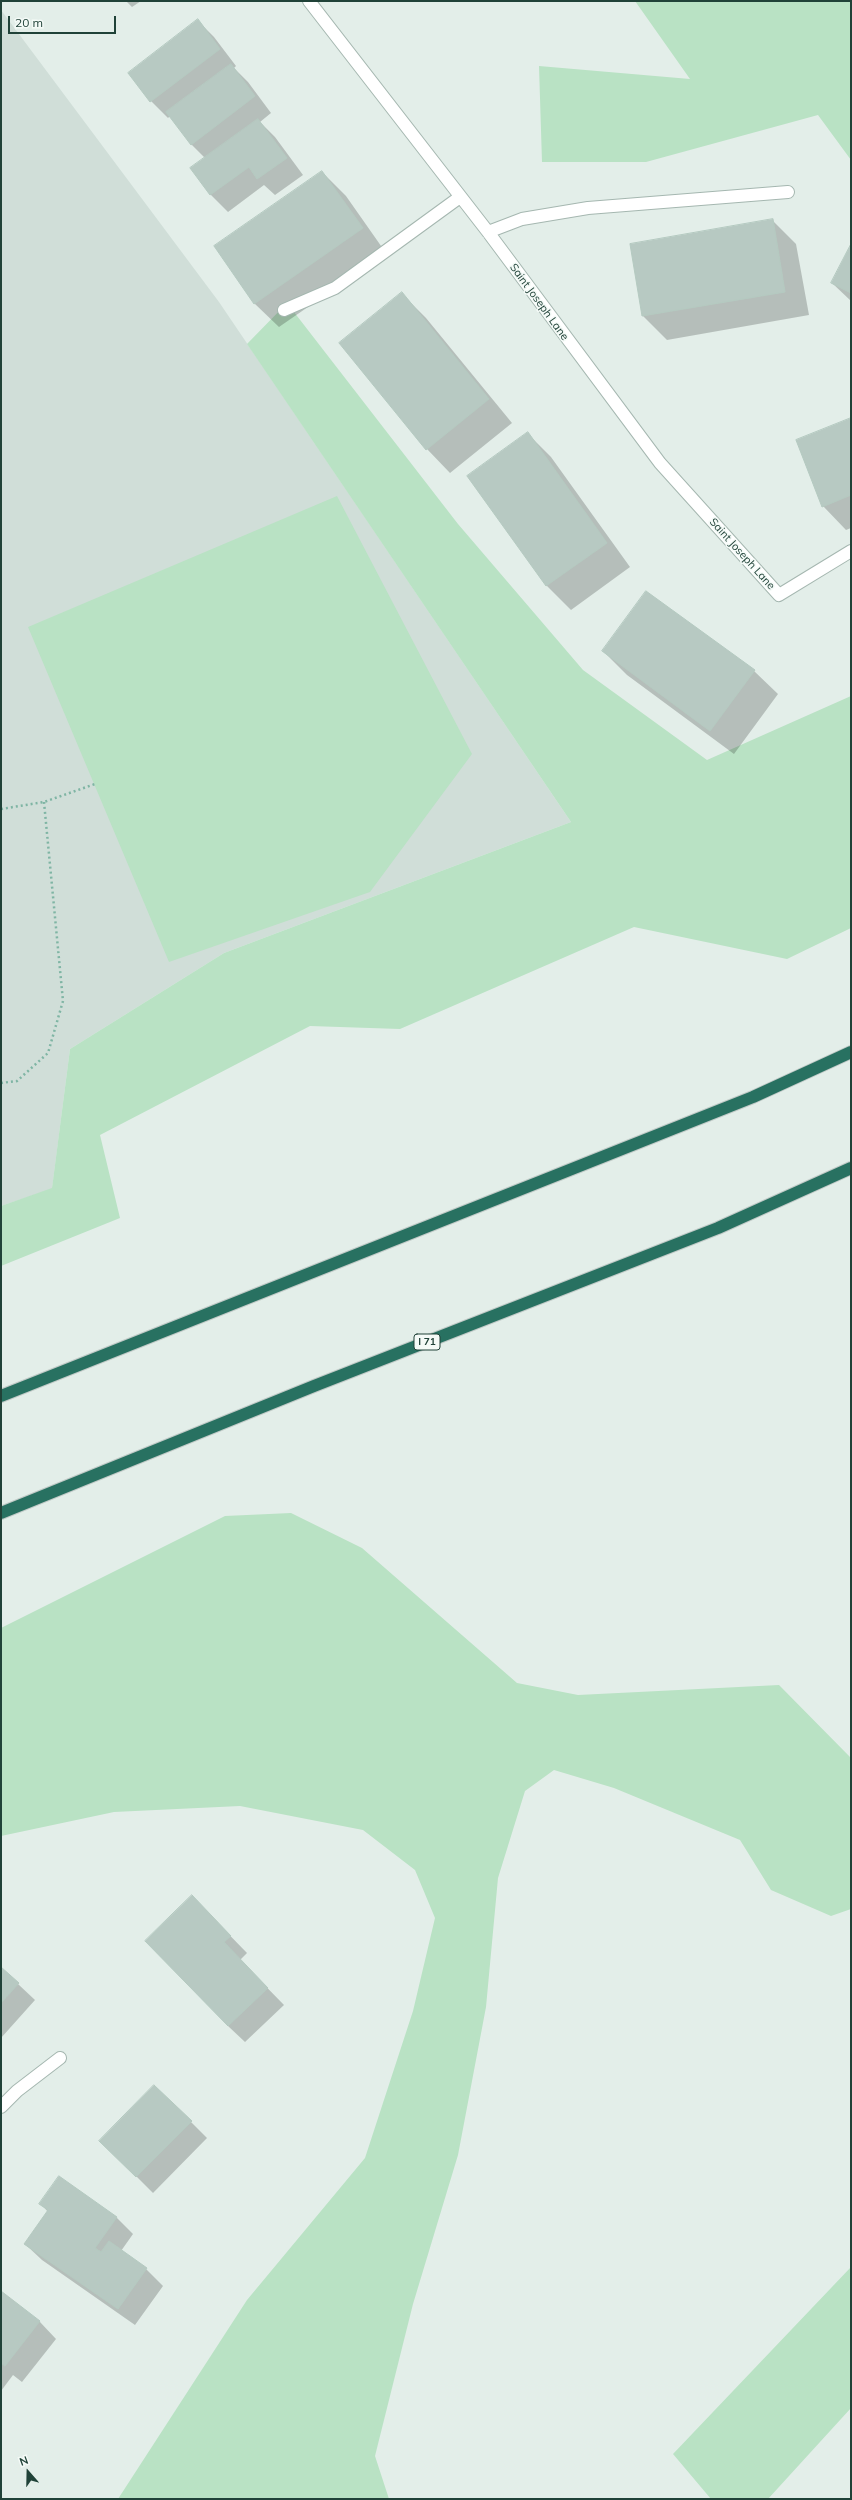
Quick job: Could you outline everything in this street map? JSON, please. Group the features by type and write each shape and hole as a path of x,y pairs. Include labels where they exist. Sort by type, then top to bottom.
{"highway":[{"path":"1,1396 753,1097 851,1052"},
{"name":"I 71","path":"1,1513 307,1389 718,1228 851,1168"}],"street":[{"name":"Saint Joseph Lane","path":"310,1 488,232 660,463 779,595 851,551"},
{"path":"488,232 522,220 588,208 788,192"},
{"path":"284,310 335,288 460,197"},
{"path":"1,2107 17,2091 60,2058"}],"path":[{"path":"1,809 44,802 95,784"},
{"path":"1,1083 18,1081 48,1053 63,1001 44,802"}],"shaded area":[{"path":"1,10 219,302 571,822 224,953 70,1049 52,1189 1,1206"}],"green space":[{"path":"635,1 851,1 851,160 818,115 646,162 542,162 539,66 690,79"},
{"path":"287,303 458,524 583,670 707,760 851,696 851,928 787,959 634,927 400,1029 310,1026 100,1135 120,1218 1,1266 1,1206 52,1188 70,1049 224,953 571,822 247,344"},
{"path":"337,496 472,754 370,892 169,962 28,627"},
{"path":"291,1513 362,1548 517,1683 578,1695 779,1685 851,1758 851,1909 831,1916 771,1890 740,1840 614,1788 554,1770 525,1791 498,1878 486,2007 458,2155 413,2304 375,2456 389,2499 118,2499 247,2300 365,2158 413,2011 435,1918 415,1870 363,1830 240,1806 114,1812 1,1836 1,1628 225,1516"},
{"path":"851,2267 851,2408 768,2499 711,2499 673,2454"}],"building":[{"path":"198,19 220,49 150,102 128,73"},
{"path":"231,64 255,96 191,145 166,112"},
{"path":"258,119 287,158 257,179 249,167 210,195 190,168"},
{"path":"322,171 363,228 254,304 214,246"},
{"path":"773,219 785,292 642,316 630,244"},
{"path":"851,244 851,293 831,283"},
{"path":"402,292 489,399 426,450 339,343"},
{"path":"851,418 851,495 822,507 796,440"},
{"path":"528,432 607,543 546,586 467,476"},
{"path":"646,591 755,670 710,731 602,651"},
{"path":"192,1895 231,1936 224,1942 268,1988 228,2026 145,1941"},
{"path":"1,1967 19,1983 1,2003"},
{"path":"154,2085 192,2121 136,2177 99,2141"},
{"path":"59,2176 117,2217 95,2248 101,2252 109,2241 147,2268 118,2309 24,2244 48,2210 39,2204"},
{"path":"1,2291 40,2321 5,2366 1,2363"}]}
